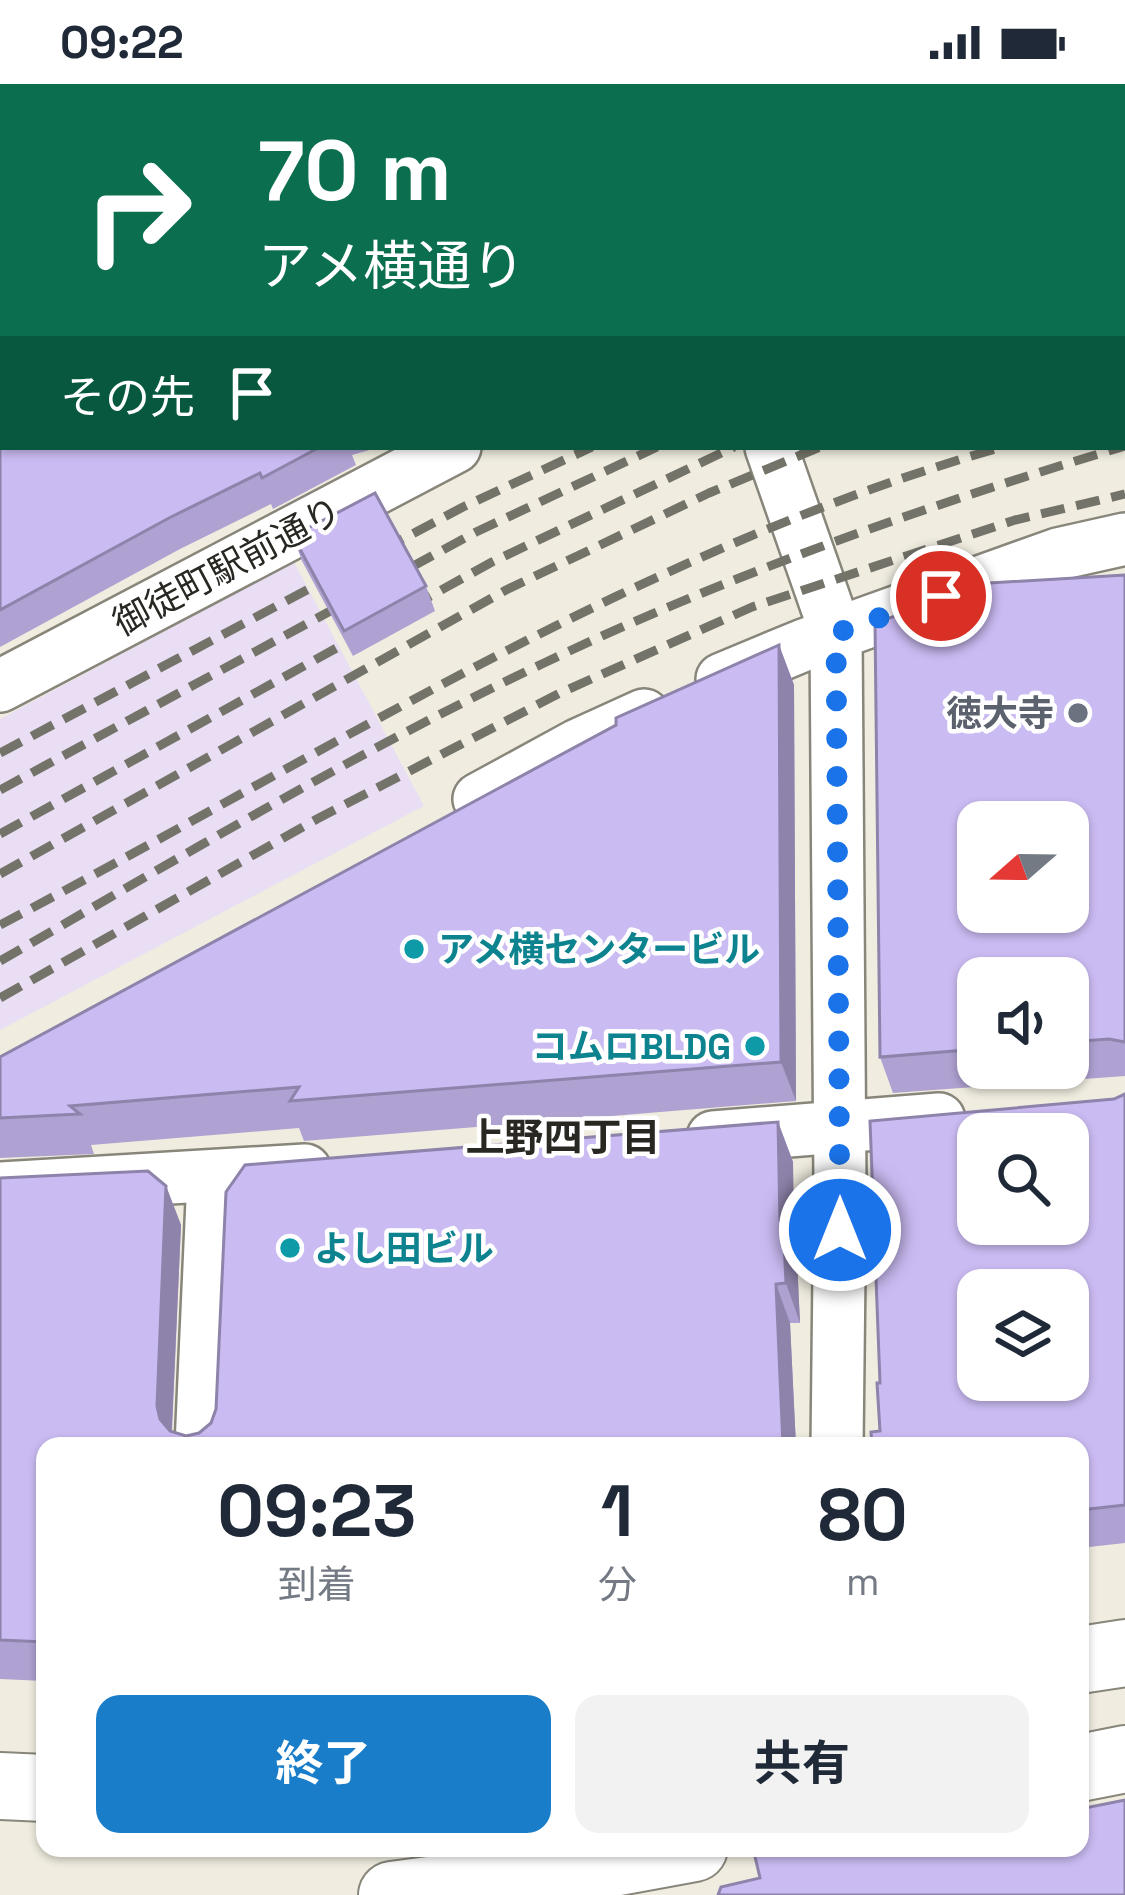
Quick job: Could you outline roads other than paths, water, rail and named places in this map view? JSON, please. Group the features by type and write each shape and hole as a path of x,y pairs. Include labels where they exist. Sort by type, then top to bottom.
{"main road":[{"path":"1089,1659 1125,1653"},
{"path":"1089,1766 1125,1759"},
{"path":"0,1786 36,1788"},
{"path":"424,1882 674,1866"}],"street":[{"name":"御徒町駅前通り","path":"0,686 448,450"},
{"path":"772,450 836,633 837,1437"},
{"path":"439,821 578,745 743,670 1058,554 1125,539"},
{"path":"663,1141 957,1117"},
{"path":"0,1188 355,1166"},
{"path":"201,1437 213,1178"}],"railway":[{"path":"0,753 463,507 586,450"},
{"path":"0,790 476,532 651,450"},
{"path":"0,834 492,562 728,450"},
{"path":"0,874 506,590 709,493 813,450"},
{"path":"0,925 366,725 613,598 869,490 993,450"},
{"path":"0,961 337,769 614,631 830,543 1112,450"},
{"path":"0,998 317,819 560,693 752,607 1015,520 1125,494"}],"place":[{"name":"徳大寺","path":"1078,713"},
{"name":"アメ横センタービル","path":"414,949"},
{"name":"コムロBLDG","path":"755,1046"},
{"name":"よし田ビル","path":"290,1248"}],"district":[{"name":"上野四丁目","path":"563,1137"}]}
